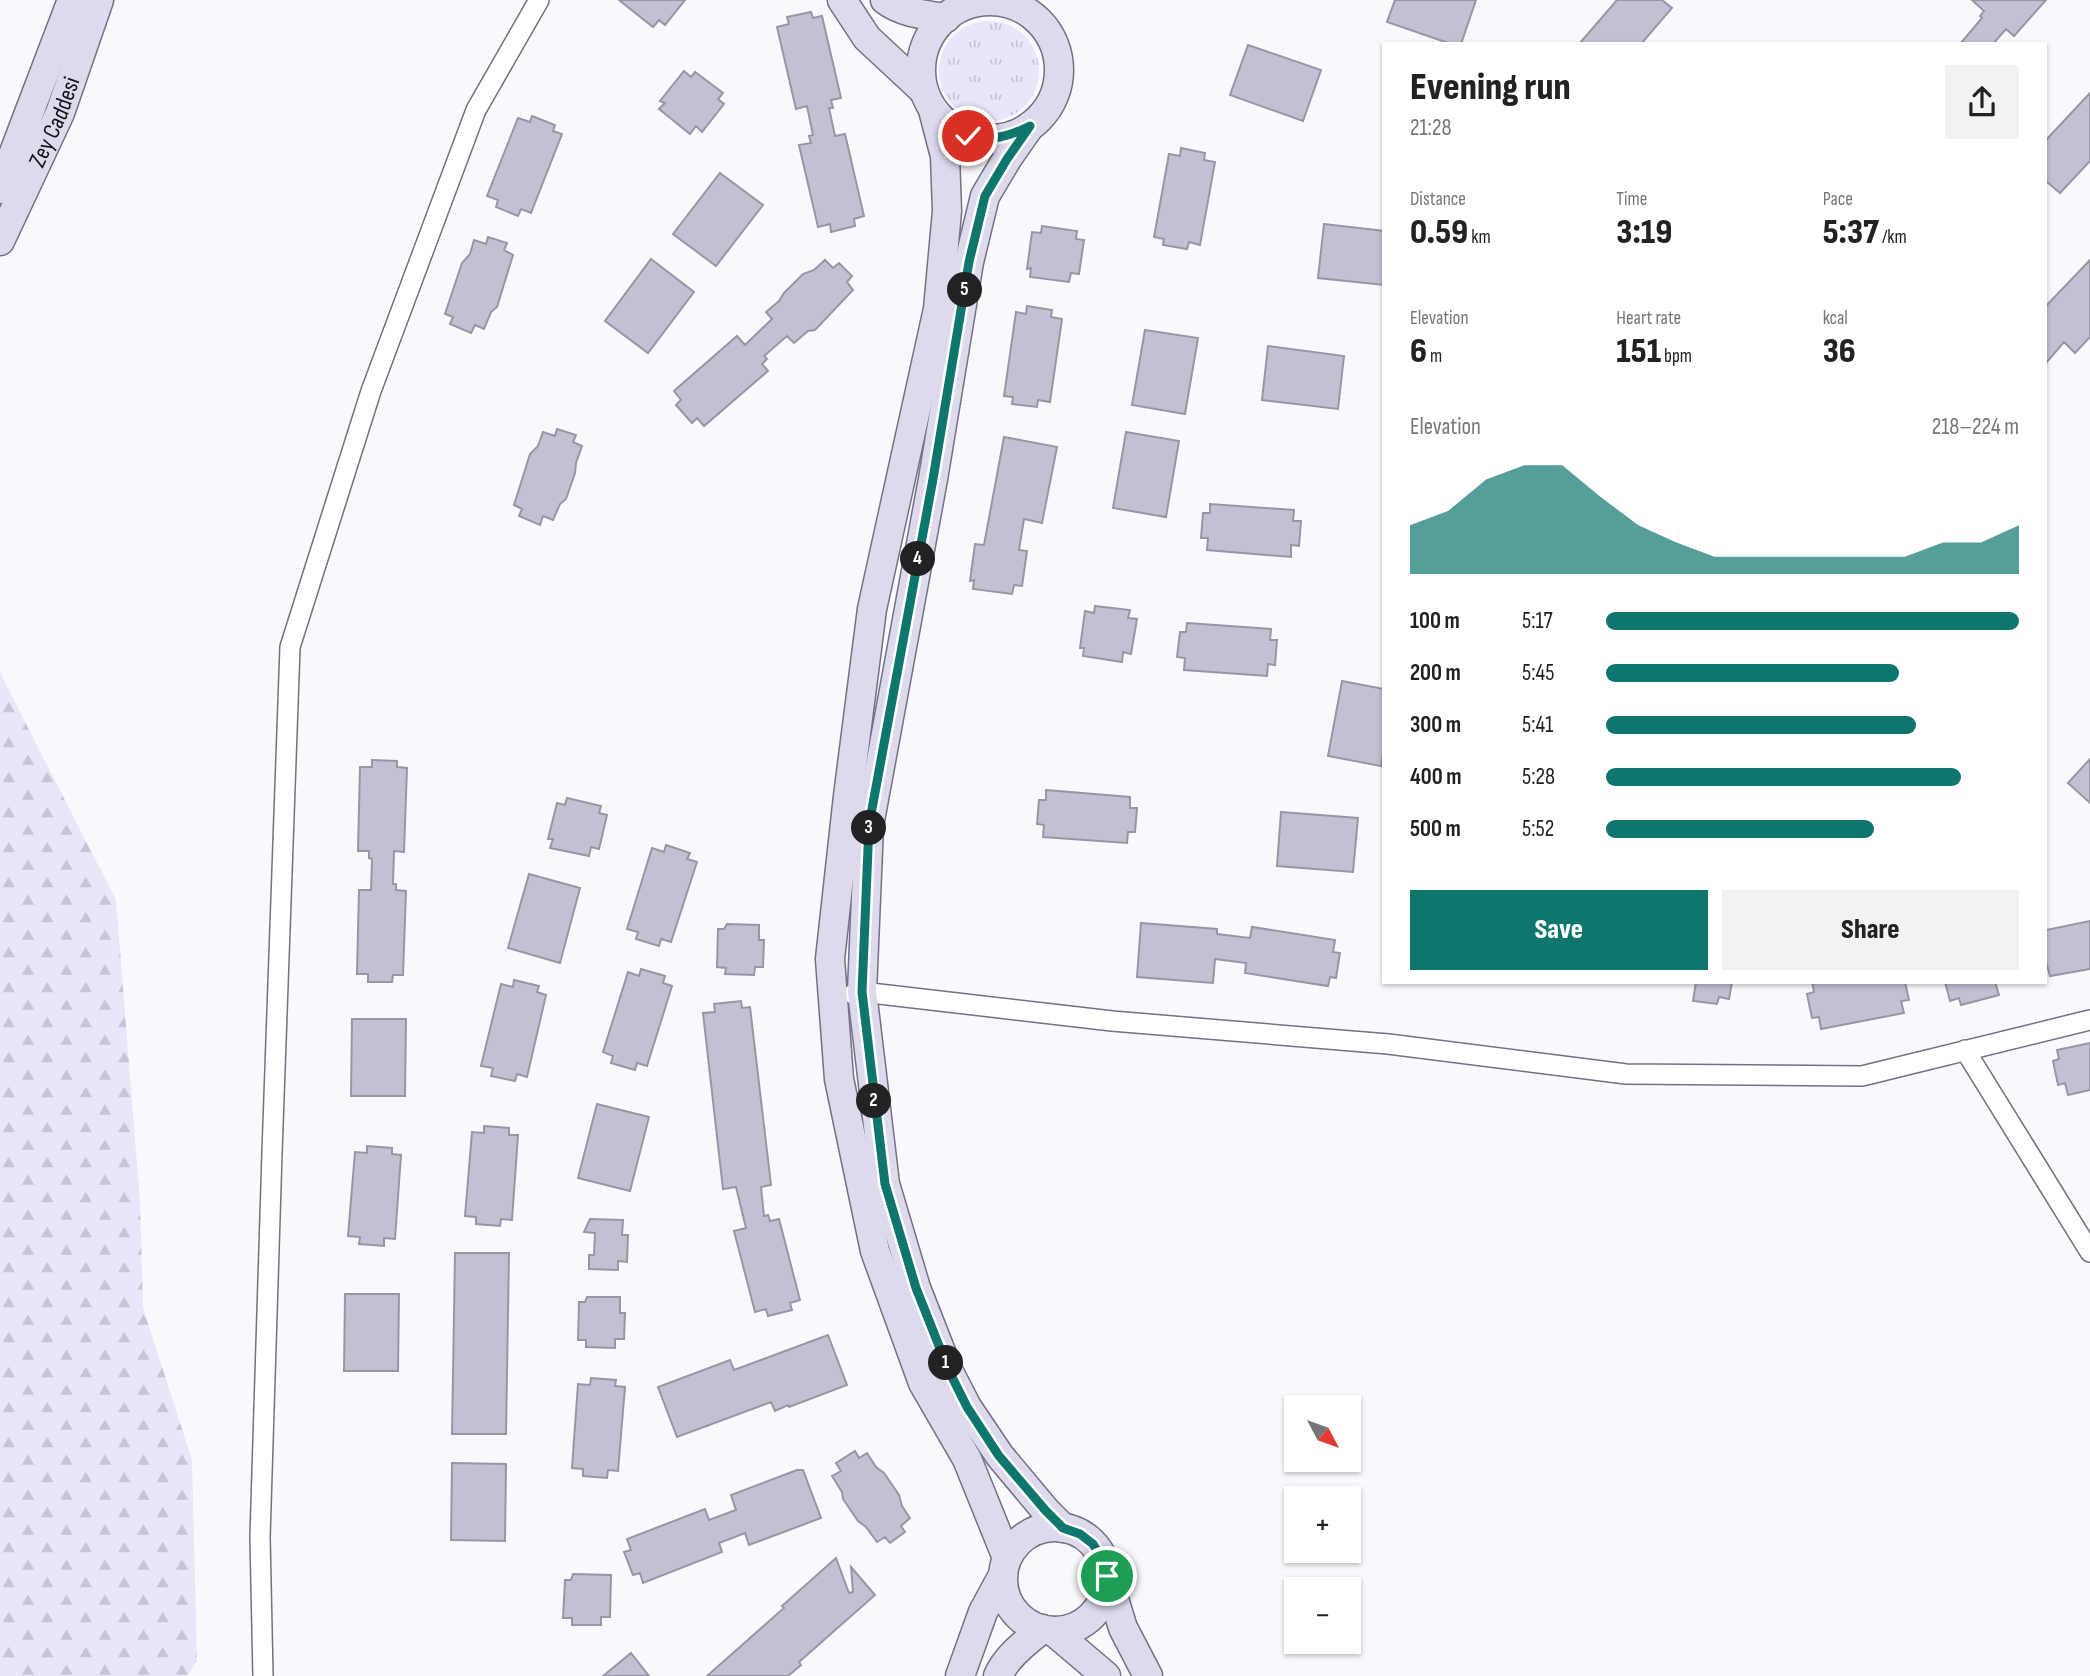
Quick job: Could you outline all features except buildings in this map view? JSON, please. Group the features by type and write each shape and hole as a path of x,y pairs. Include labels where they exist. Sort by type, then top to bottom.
{"street":[{"name":"Zey Caddesi","path":"0,189 72,0"},
{"name":"Zey Caddesi","path":"0,241 60,113 99,0"},
{"path":"263,1676 260,1537 290,647 370,391 476,110 539,0"},
{"path":"842,0 867,38 929,101 949,126 968,136 989,139 1011,136 1030,126"},
{"path":"885,0 891,5 914,13 954,10 976,2 1000,2 1023,9 1042,24 1054,44"},
{"path":"1047,0 1059,68 1055,92 1045,111 1030,126 1007,159 985,196 969,262 933,479 869,825 862,992 885,1184 916,1288 949,1371 967,1407 999,1456 1063,1528"},
{"path":"954,10 935,27 924,48 920,70 945,156 947,211 938,309 872,609 849,783 830,959 839,1079 875,1251 923,1383 967,1459 1005,1567 1004,1591 1011,1607 1021,1619 1047,1630 1106,1676"},
{"path":"833,998 862,992 1112,1021 1388,1044 1626,1074 1862,1076 2090,1020"},
{"path":"1965,1050 2090,1252"},
{"path":"960,1676 983,1612 1016,1544 1029,1534 1046,1528 1063,1528 1080,1534 1093,1544 1102,1559 1123,1628 1148,1676"},
{"path":"998,1676 1002,1667 1019,1648 1047,1630 1069,1629 1091,1616 1105,1593 1107,1576"}],"green space":[{"path":"989,21 1017,29 1031,43 1039,71 1031,99 1017,113 989,121 961,113 947,99 939,71 947,43 961,29"},
{"path":"0,673 116,900 140,1202 143,1308 192,1460 197,1661 187,1676 0,1676"}],"route":[{"path":"968,136 989,139 1011,136 1030,126 985,196 969,262 933,479 869,825 862,992 867,1046 885,1184 916,1288 949,1371 967,1407 999,1456 1063,1528 1080,1534 1093,1544 1102,1559 1107,1576"}]}
